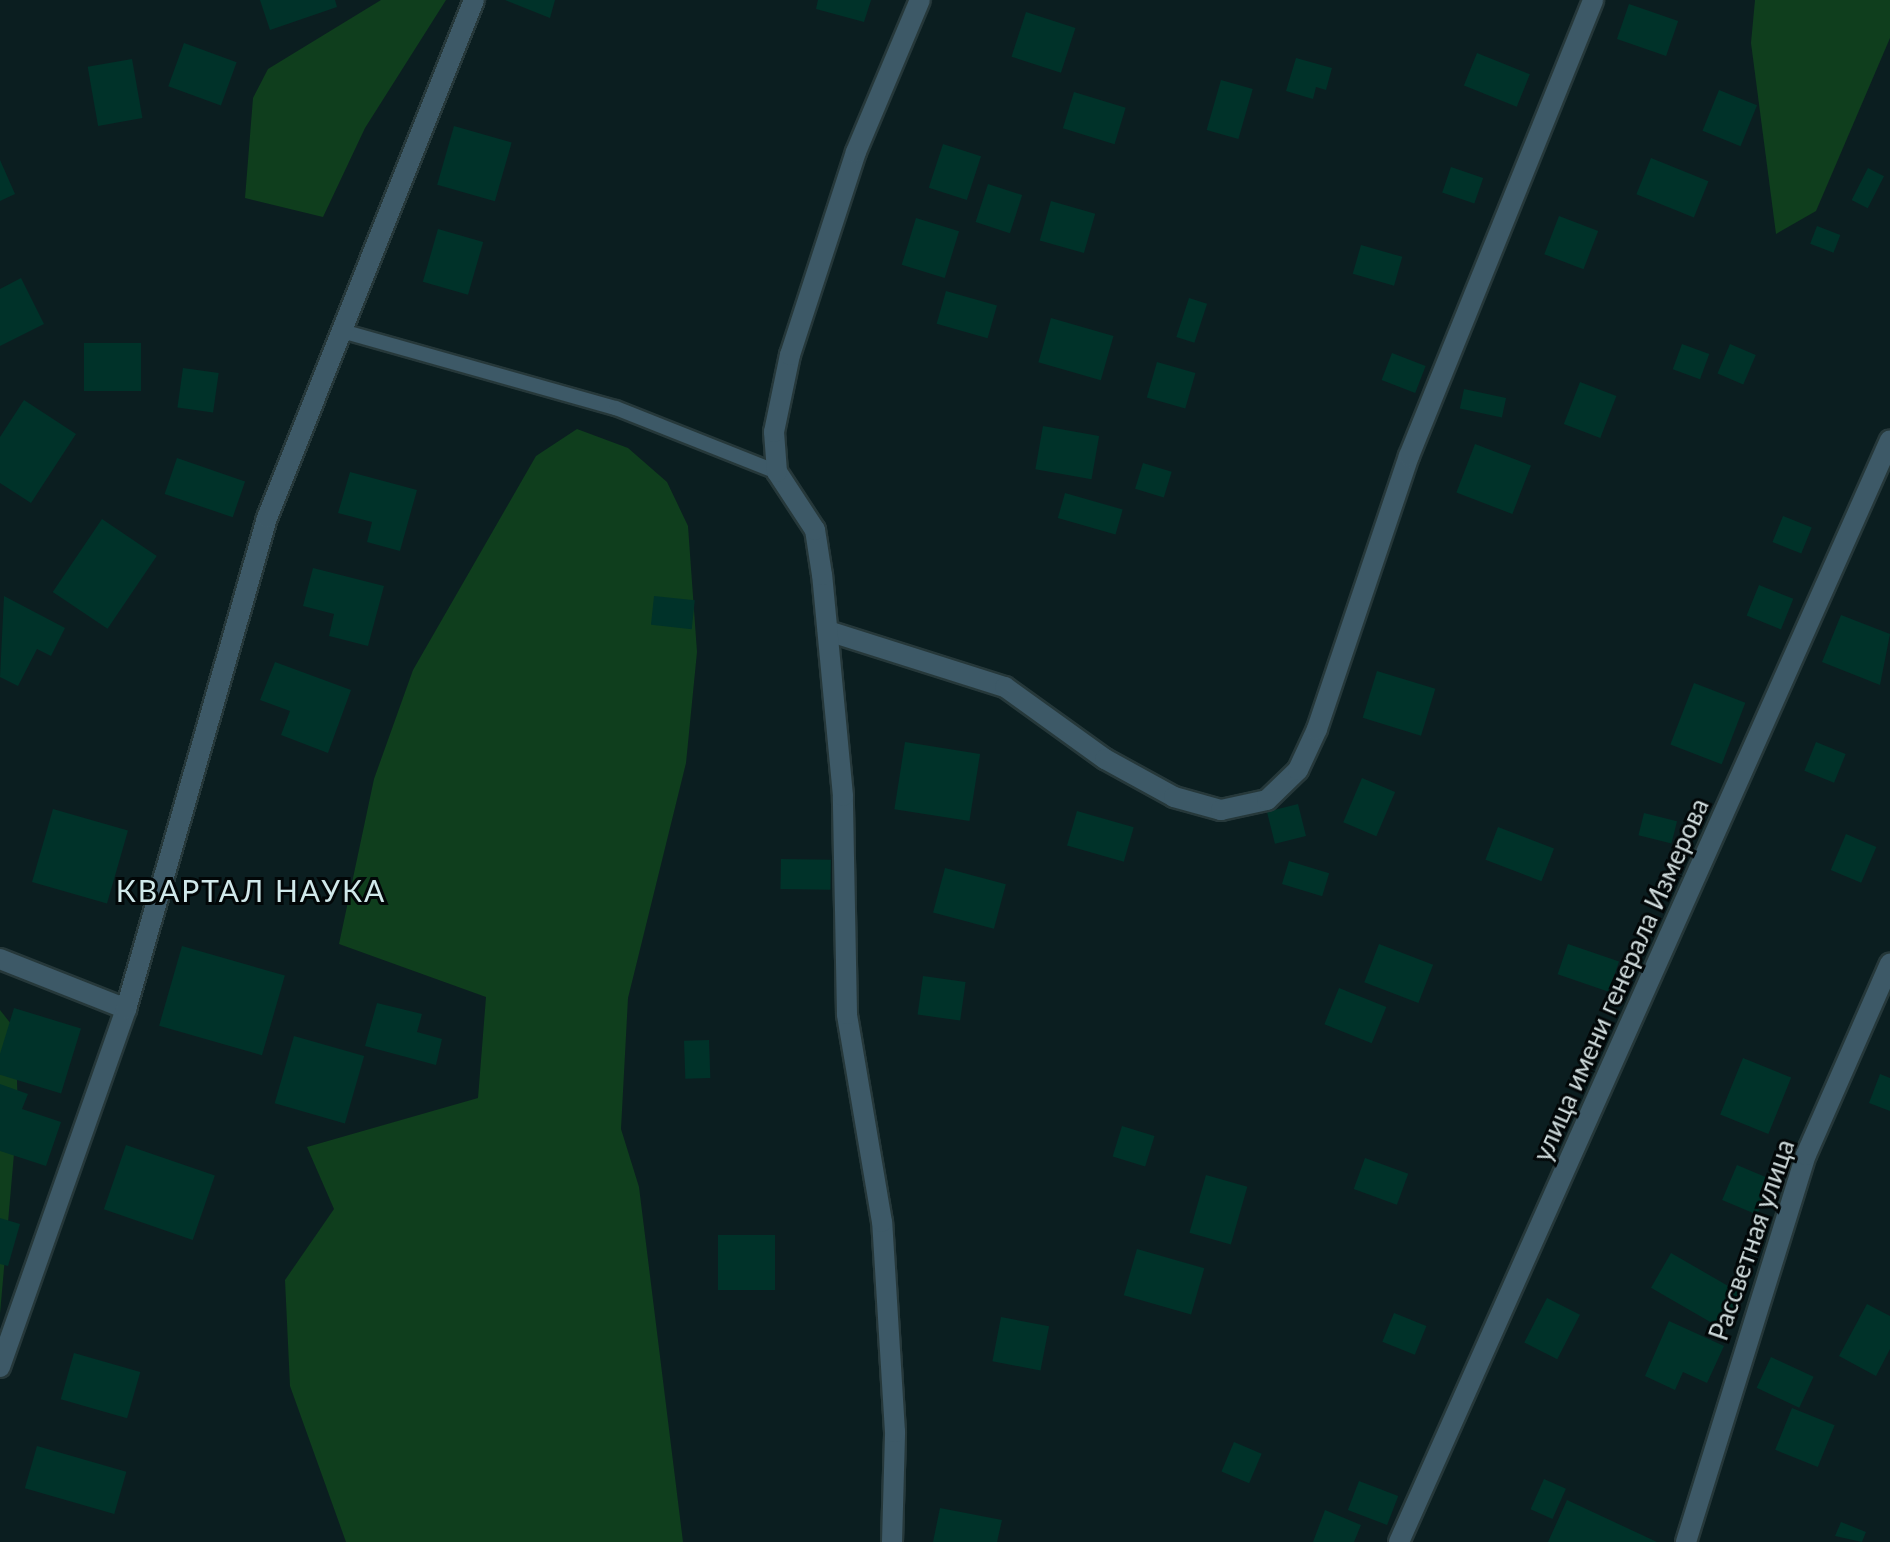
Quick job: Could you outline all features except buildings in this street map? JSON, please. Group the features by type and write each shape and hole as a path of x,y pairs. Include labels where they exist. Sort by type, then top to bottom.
{"street":[{"path":"0,1367 126,1009 267,518 345,332 474,0"},
{"path":"892,1542 895,1432 882,1222 847,1014 843,796 828,631 815,530 777,472 774,432 790,355 856,152 920,0"},
{"path":"828,631 1005,687 1105,759 1174,797 1221,810 1267,800 1298,770 1317,729 1409,456 1593,0"},
{"name":"улица имени генерала Измерова","path":"1399,1542 1890,440"},
{"path":"0,959 126,1009"},
{"name":"Рассветная улица","path":"1686,1542 1806,1155 1890,964"}],"lane":[{"path":"345,332 616,408 777,472"}],"green space":[{"path":"381,0 446,0 365,128 323,217 245,198 253,98 268,69"},
{"path":"1755,0 1890,0 1890,38 1816,211 1776,234 1751,43"},
{"path":"577,429 628,448 667,482 688,526 697,652 686,763 628,998 621,1129 639,1187 683,1542 346,1542 290,1386 285,1280 334,1209 307,1147 478,1098 486,997 339,944 374,779 413,670 536,456"},
{"path":"0,1010 15,1029 18,1108 0,1314"}],"district":[{"name":"КВАРТАЛ НАУКА","path":"251,890"}]}
